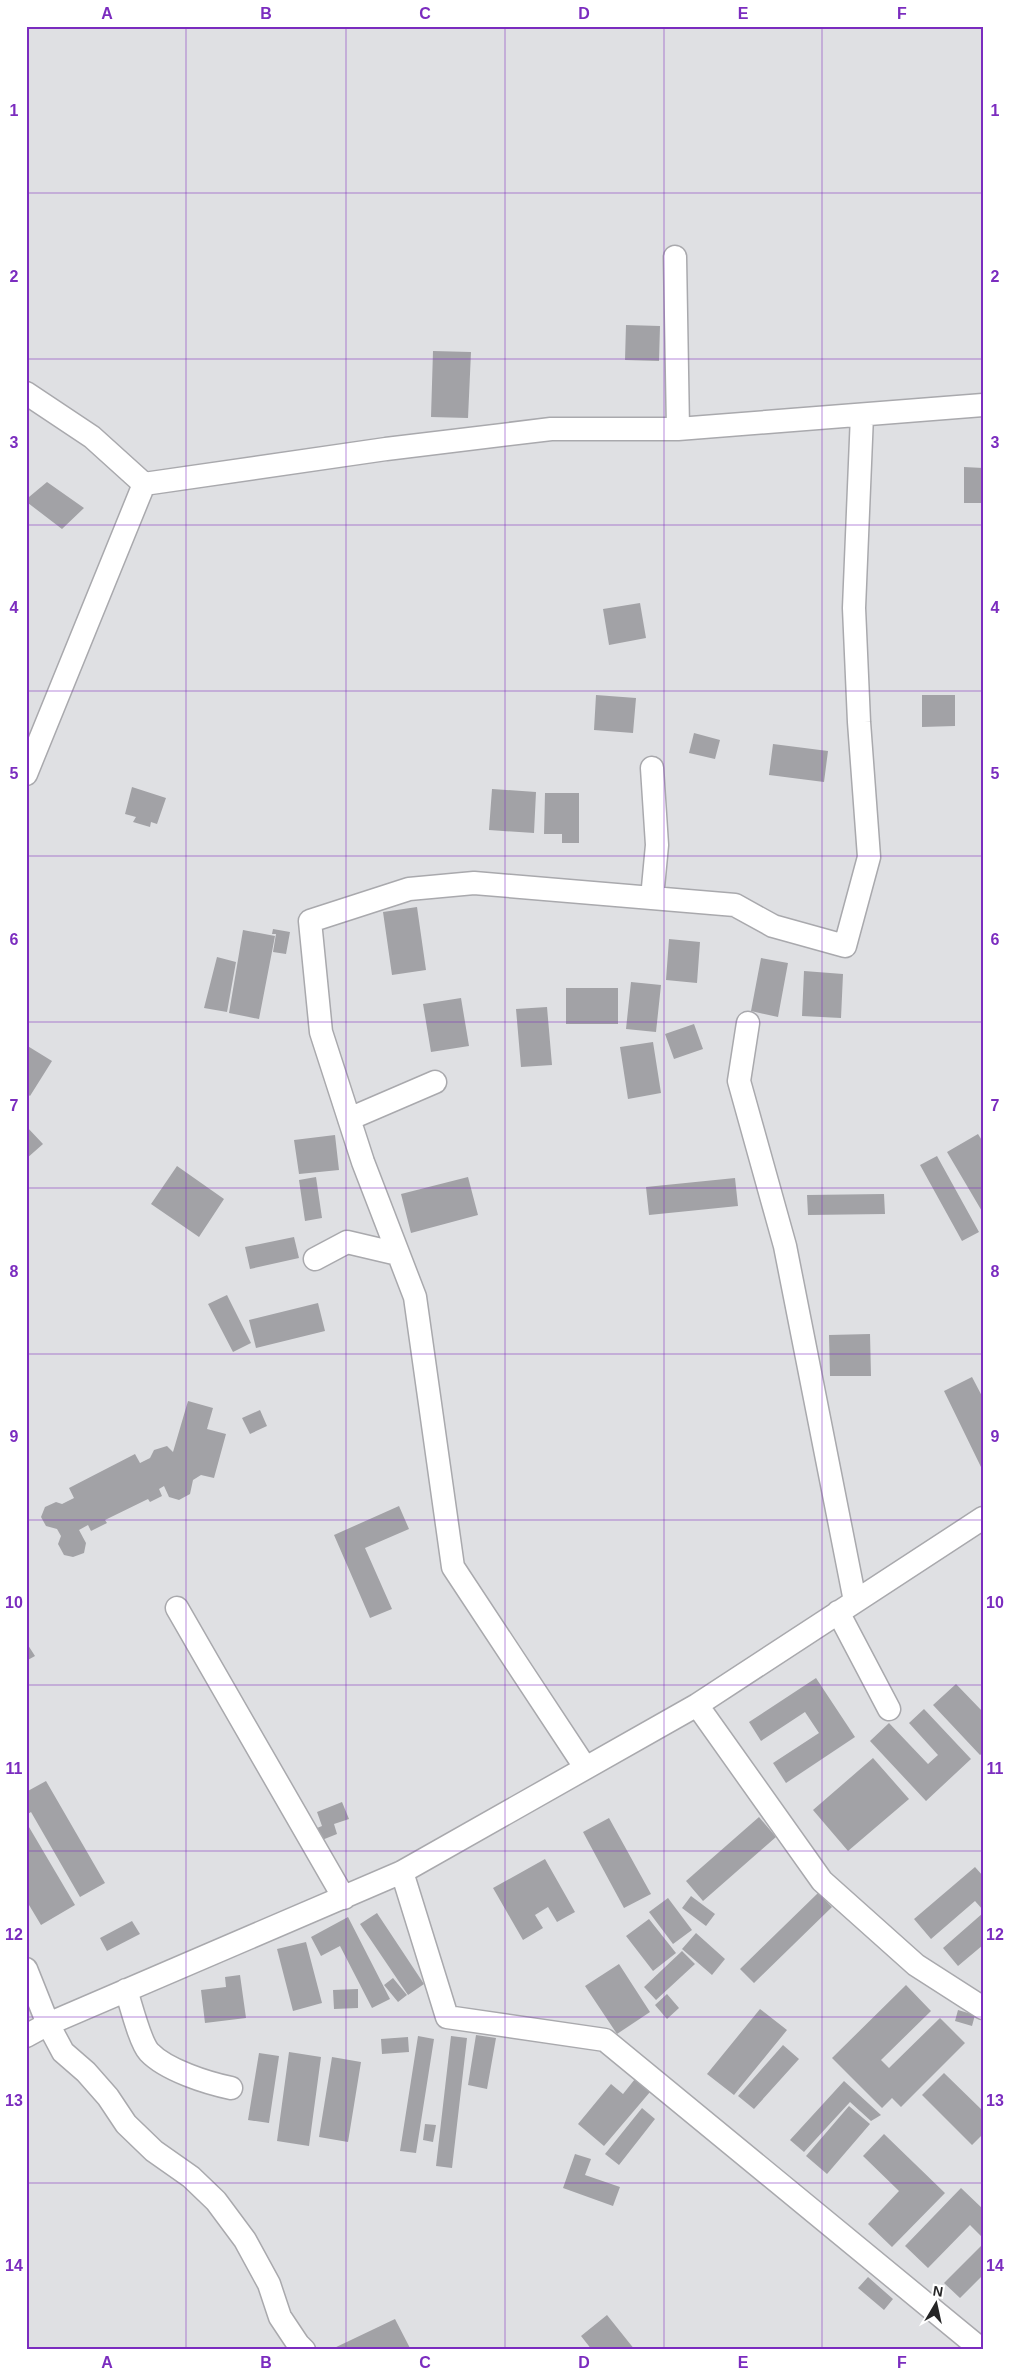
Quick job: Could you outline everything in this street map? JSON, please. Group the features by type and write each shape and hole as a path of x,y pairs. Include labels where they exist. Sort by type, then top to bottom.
{"street":[{"path":"676,256 678,429"},
{"path":"26,393 92,437 144,484"},
{"path":"144,484 386,449 551,429 678,429 983,405"},
{"path":"585,1767 453,1567 415,1297 349,1119 321,1032 310,921 409,889 474,883 735,905 773,926 845,946 870,857 859,722 854,608 862,415"},
{"path":"26,774 144,484"},
{"path":"652,768 656,844 652,898"},
{"path":"748,1023 739,1080 785,1246 846,1607 889,1709"},
{"path":"349,1119 435,1082"},
{"path":"315,1259 347,1242 398,1254"},
{"path":"26,2036 48,2024 402,1872 697,1705 983,1518"},
{"path":"177,1608 344,1898"},
{"path":"697,1705 822,1881 916,1965 983,2008"},
{"path":"402,1872 447,2017 605,2040 982,2350"},
{"path":"26,1969 48,2024 63,2052 86,2072 108,2097 126,2124 154,2151 191,2176 216,2201 245,2240 269,2284 280,2317 304,2350"},
{"path":"126,1990 137,2026 148,2052 166,2064 198,2078 231,2088"}],"building":[{"path":"626,325 660,326 659,361 625,360"},
{"path":"433,351 471,352 468,418 431,417"},
{"path":"964,467 983,468 983,503 964,503"},
{"path":"47,482 84,508 62,529 28,503 29,497"},
{"path":"640,603 646,638 609,645 603,609"},
{"path":"596,695 636,698 633,733 594,730"},
{"path":"922,695 955,695 955,726 922,727"},
{"path":"694,733 720,740 715,759 689,753"},
{"path":"773,744 828,751 824,782 769,775"},
{"path":"132,787 166,798 157,824 151,822 150,827 133,822 136,817 125,814"},
{"path":"492,789 536,792 534,833 489,830"},
{"path":"545,793 579,793 579,843 562,843 562,834 544,834"},
{"path":"417,907 426,970 392,975 383,912"},
{"path":"273,929 290,932 286,954 273,952 276,934 272,934"},
{"path":"243,930 275,936 259,1019 229,1013"},
{"path":"669,939 700,942 697,983 666,980"},
{"path":"217,957 236,962 227,1012 204,1008"},
{"path":"761,958 788,963 778,1017 751,1011"},
{"path":"804,971 843,974 841,1018 802,1016"},
{"path":"631,982 661,985 656,1032 626,1029"},
{"path":"566,988 618,988 618,1024 566,1024"},
{"path":"461,998 469,1046 431,1052 423,1004"},
{"path":"547,1007 552,1065 521,1067 516,1009"},
{"path":"694,1024 703,1049 674,1059 665,1034"},
{"path":"653,1042 661,1093 628,1099 620,1047"},
{"path":"26,1045 52,1061 30,1096 26,1093"},
{"path":"26,1126 43,1144 26,1159"},
{"path":"978,1134 983,1142 983,1213 947,1152"},
{"path":"335,1135 339,1170 299,1174 294,1140"},
{"path":"937,1156 979,1232 962,1241 920,1165"},
{"path":"177,1166 224,1199 199,1237 151,1204"},
{"path":"316,1177 322,1218 305,1221 299,1180"},
{"path":"468,1177 478,1215 411,1233 401,1194"},
{"path":"735,1178 738,1206 649,1215 646,1187"},
{"path":"884,1194 885,1214 808,1215 807,1195"},
{"path":"294,1237 299,1258 250,1269 245,1247"},
{"path":"227,1295 251,1343 233,1352 208,1304"},
{"path":"318,1303 325,1331 256,1348 249,1320"},
{"path":"870,1334 871,1376 830,1376 829,1335"},
{"path":"972,1377 983,1398 983,1467 981,1467 944,1391"},
{"path":"188,1401 213,1408 207,1429 226,1434 214,1478 201,1475 193,1480 190,1494 179,1500 169,1497 164,1486 159,1489 162,1496 150,1502 148,1499 105,1520 107,1523 91,1531 88,1525 79,1530 86,1543 84,1553 73,1557 64,1555 58,1544 61,1536 57,1529 46,1526 41,1517 45,1507 56,1502 62,1504 74,1498 69,1488 135,1454 140,1463 150,1458 154,1450 167,1446 173,1452"},
{"path":"260,1410 267,1426 250,1434 242,1418"},
{"path":"399,1506 409,1529 365,1548 392,1609 370,1618 334,1535"},
{"path":"26,1642 35,1656 26,1661"},
{"path":"816,1678 855,1737 786,1783 773,1763 819,1733 805,1712 761,1741 749,1722"},
{"path":"956,1684 983,1712 983,1753 980,1755 933,1705"},
{"path":"924,1709 971,1759 926,1801 870,1741 889,1723 928,1764 938,1755 909,1723"},
{"path":"873,1758 909,1799 848,1851 813,1810"},
{"path":"46,1781 105,1883 80,1897 31,1812 26,1815 26,1792"},
{"path":"342,1802 349,1819 334,1824 337,1834 322,1840 317,1828 322,1826 317,1812"},
{"path":"759,1817 776,1837 703,1901 686,1881"},
{"path":"609,1818 651,1894 624,1908 583,1832"},
{"path":"26,1822 75,1905 41,1925 26,1900"},
{"path":"545,1859 575,1912 557,1922 548,1907 535,1915 543,1928 523,1940 493,1888"},
{"path":"975,1867 983,1876 983,1910 975,1901 931,1939 914,1919"},
{"path":"818,1893 832,1907 754,1983 740,1969"},
{"path":"691,1896 715,1914 706,1926 682,1908"},
{"path":"668,1898 692,1930 673,1944 649,1912"},
{"path":"377,1913 424,1984 408,1995 360,1924"},
{"path":"983,1913 983,1945 958,1966 943,1948"},
{"path":"348,1917 390,1999 372,2008 340,1946 321,1956 311,1937"},
{"path":"649,1919 676,1953 653,1971 626,1936"},
{"path":"132,1921 140,1934 107,1951 100,1938"},
{"path":"696,1933 725,1959 712,1975 682,1949"},
{"path":"306,1942 322,2003 293,2011 277,1949"},
{"path":"682,1951 695,1964 656,2000 644,1987"},
{"path":"619,1964 650,2012 617,2034 585,1986"},
{"path":"240,1975 246,2018 205,2023 201,1990 226,1987 225,1977"},
{"path":"393,1978 407,1995 398,2002 384,1985"},
{"path":"906,1985 931,2011 881,2060 889,2068 940,2018 965,2043 901,2107 892,2098 882,2108 832,2058"},
{"path":"358,1989 358,2008 334,2009 333,1990"},
{"path":"667,1994 679,2008 667,2019 655,2005"},
{"path":"760,2009 787,2030 734,2095 707,2074"},
{"path":"958,2010 975,2015 972,2026 955,2021"},
{"path":"476,2035 496,2038 487,2089 468,2085"},
{"path":"418,2036 434,2039 416,2153 400,2151"},
{"path":"451,2036 467,2038 452,2168 436,2166"},
{"path":"408,2037 409,2052 382,2054 381,2039"},
{"path":"783,2045 799,2059 754,2109 738,2096"},
{"path":"289,2052 321,2057 309,2146 277,2141"},
{"path":"259,2053 279,2056 269,2123 248,2120"},
{"path":"332,2057 361,2062 348,2142 319,2137"},
{"path":"944,2073 983,2111 983,2134 972,2145 922,2095"},
{"path":"635,2079 650,2092 604,2146 578,2124 611,2084 623,2094"},
{"path":"844,2081 881,2115 871,2121 850,2102 804,2152 790,2140"},
{"path":"849,2106 870,2124 827,2174 806,2156"},
{"path":"642,2108 655,2119 619,2165 605,2154"},
{"path":"425,2124 436,2125 433,2142 423,2140"},
{"path":"884,2134 945,2193 892,2247 868,2224 899,2191 863,2156"},
{"path":"575,2154 591,2159 585,2175 620,2187 613,2206 563,2188"},
{"path":"961,2188 983,2209 983,2238 970,2225 928,2268 905,2246"},
{"path":"983,2244 983,2275 960,2298 944,2283"},
{"path":"868,2277 893,2299 884,2310 858,2288"},
{"path":"607,2315 635,2350 592,2350 581,2336"},
{"path":"395,2319 411,2350 330,2350"}]}
